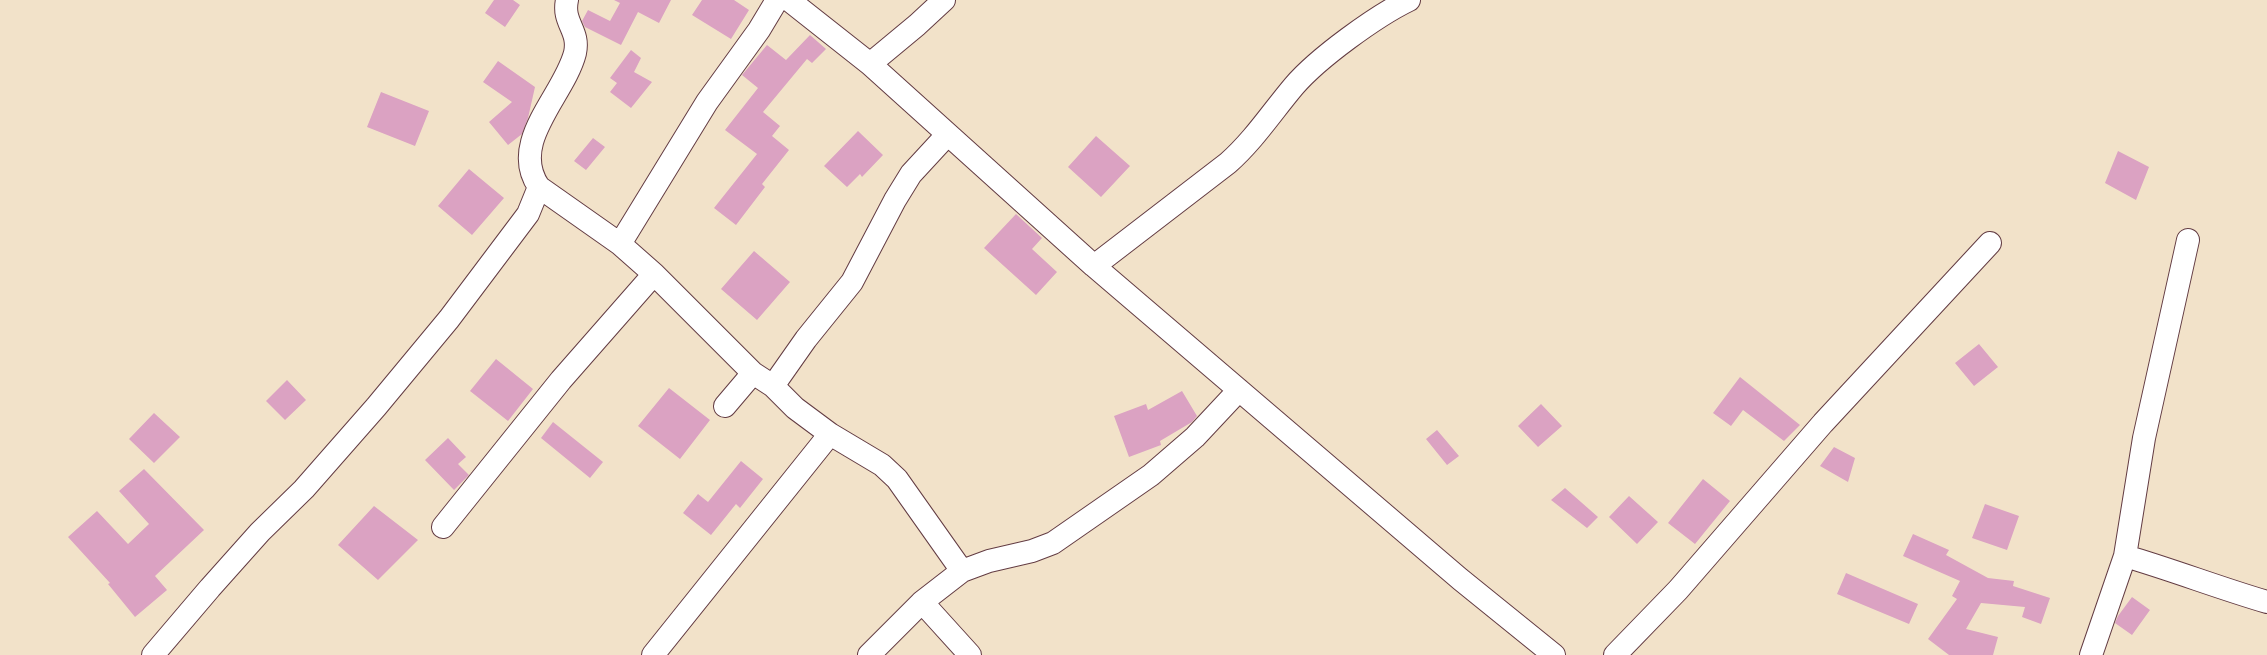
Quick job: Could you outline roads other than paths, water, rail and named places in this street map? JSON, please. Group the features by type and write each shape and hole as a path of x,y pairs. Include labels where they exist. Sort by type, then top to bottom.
{"street":[{"path":"567,0 564,12 574,32 575,51 571,66 536,132 530,150 529,164 532,177 539,188 620,244 654,274 753,373 773,386 795,408 830,434 882,465 897,479 962,571"},
{"path":"620,244 707,102 759,30 777,0"},
{"path":"788,0 870,64 1094,266 1460,579 1554,655"},
{"path":"870,64 917,26 944,0"},
{"path":"1094,266 1228,163 1247,146 1295,85 1320,61 1394,3"},
{"path":"773,386 806,339 852,282 895,200 911,174 947,134"},
{"path":"153,655 215,582 260,532 304,489 376,407 448,319 528,214 539,188"},
{"path":"2091,655 2125,556 2144,438 2188,240"},
{"path":"1615,655 1678,590 1823,423 1990,243"},
{"path":"443,527 561,380 654,274"},
{"path":"725,406 753,373"},
{"path":"869,655 922,602 962,571 989,561 1032,551 1053,542 1151,475 1195,437 1239,390"},
{"path":"653,655 830,434"},
{"path":"2125,556 2177,571 2230,591 2267,602"},
{"path":"922,602 970,655"}]}
